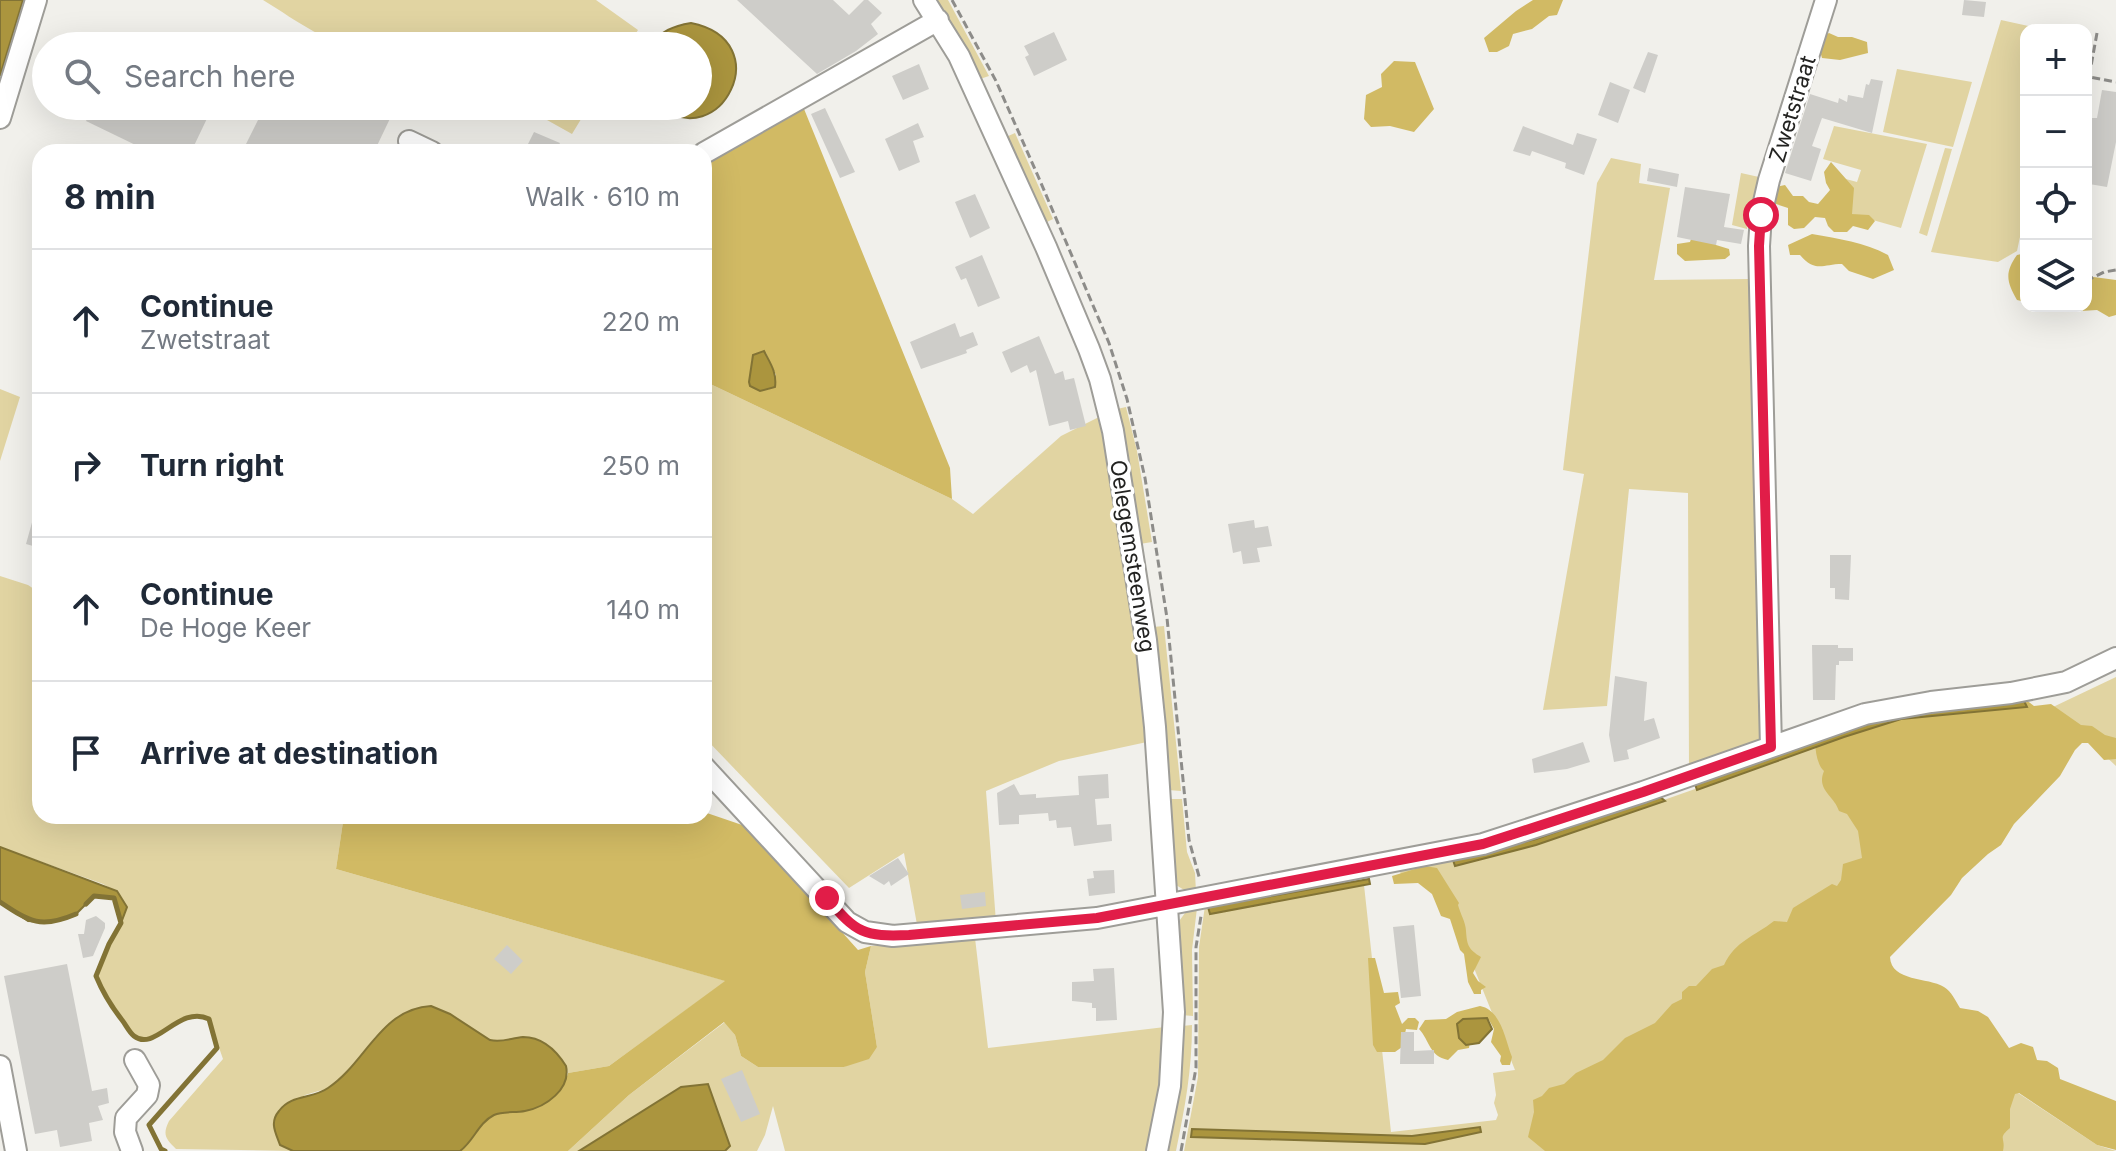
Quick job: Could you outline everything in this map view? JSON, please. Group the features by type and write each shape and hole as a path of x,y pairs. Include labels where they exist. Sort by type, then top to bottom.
{"street":[{"path":"0,118 36,0"},
{"name":"Oelegemsteenweg","path":"924,0 959,56 1046,247 1089,349 1107,404 1146,640 1167,905 1174,1012 1173,1053 1157,1151"},
{"name":"Zwetstraat","path":"1771,747 1759,246 1761,215 1769,180 1826,0"},
{"path":"712,148 938,20"},
{"path":"409,141 415,144"},
{"path":"712,776 847,922 865,932 893,936 1097,918 1483,844 1865,714 2066,682 2116,658"},
{"path":"132,1151 121,1118 126,1118 147,1095 149,1085 135,1060"},
{"path":"0,1066 16,1151"}],"path":[{"path":"2097,33 2089,77 2116,82"},
{"path":"2092,278 2116,270"}],"shaded area":[{"path":"0,0 23,0 0,76"},
{"path":"263,0 596,0 638,30 637,32 314,32"},
{"path":"935,0 948,0 989,76 980,79"},
{"path":"1533,0 1563,0 1557,15 1549,16 1532,29 1513,34 1509,46 1489,52 1484,38"},
{"path":"2001,20 2020,24 2020,237 2017,251 1998,262 1931,252"},
{"path":"691,23 718,34 732,50 736,70 731,90 712,110 712,32 665,32"},
{"path":"1829,33 1867,42 1868,53 1840,60 1822,58 1821,37"},
{"path":"1394,61 1415,62 1434,109 1414,132 1390,126 1371,127 1364,119 1366,95 1382,87 1381,74"},
{"path":"1897,69 1972,82 1953,147 1883,132"},
{"path":"802,104 950,468 952,499 712,385 712,155","holes":["766,353 776,375 769,389 760,391 749,382 752,359"]},
{"path":"547,120 580,120 572,134"},
{"path":"1834,126 1927,144 1901,228 1834,209 1842,178 1857,182 1861,170 1823,159"},
{"path":"1015,133 1053,219 1045,223 1006,137"},
{"path":"1945,148 1952,149 1927,236 1919,233"},
{"path":"1611,158 1641,164 1639,183 1670,188 1654,280 1750,279 1764,740 1689,769 1688,493 1629,489 1607,706 1543,710 1584,474 1563,470 1597,183"},
{"path":"1831,162 1854,188 1852,214 1869,215 1875,221 1868,230 1853,226 1847,232 1834,232 1825,218 1815,217 1804,228 1794,229 1788,225 1788,208 1770,202 1772,188 1785,185 1793,196 1803,196 1809,202 1818,204 1830,190 1824,172"},
{"path":"1741,173 1759,177 1747,229 1732,225"},
{"path":"1812,234 1870,247 1888,255 1894,270 1873,279 1849,271 1842,264 1815,266 1800,255 1790,255 1788,245"},
{"path":"1692,236 1712,238 1716,245 1729,249 1730,255 1725,259 1685,261 1677,254 1677,244 1690,242"},
{"path":"2020,254 2020,301 2008,278"},
{"path":"2092,277 2116,280 2116,315 2109,317 2092,310"},
{"path":"764,351 774,372 775,387 760,391 750,386 749,382 753,355"},
{"path":"712,385 952,499 973,514 1061,436 1099,417 1135,624 1147,742 1059,761 986,791 996,922 975,938 988,1048 1165,1027 1163,1075 1147,1151 785,1151 773,1106 757,1151 725,1151 730,1146 681,1087 579,1151 568,1151 629,1095 725,1022 735,1035 741,1056 758,1067 844,1067 877,1047 865,972 871,946 920,941 904,853 849,888 712,745"},
{"path":"0,389 20,397 0,461"},
{"path":"1126,407 1137,451 1152,542 1140,544 1117,409"},
{"path":"0,576 32,588 32,824 343,824 336,869 726,981 609,1066 568,1073 566,1066 507,1041 490,1040 450,1014 431,1006 376,1036 347,1072 329,1088 305,1095 275,1117 277,1138 293,1151 176,1149 166,1136 169,1121 223,1059 209,1019 198,1016 188,1018 142,1040 134,1036 96,976 127,908 117,892 103,884 0,847"},
{"path":"1164,626 1181,791 1168,790 1153,627"},
{"path":"2116,677 2116,766 2053,707"},
{"path":"2021,696 2034,706 2051,704 2081,725 2092,726 2116,738 2116,759 2104,760 2088,743 2082,743 2060,776 2014,824 2001,845 1962,878 1951,895 1890,957 1892,965 1903,975 1944,987 1960,1008 1978,1011 1988,1017 2009,1048 2021,1043 2033,1047 2037,1060 2047,1061 2058,1068 2060,1079 2116,1101 2116,1150 2097,1145 2019,1093 2015,1094 2010,1109 2010,1128 2003,1136 2003,1151 1545,1151 1528,1137 1534,1112 1533,1100 1549,1088 1564,1084 1576,1073 1603,1060 1625,1038 1655,1023 1672,1004 1682,999 1682,992 1689,986 1696,986 1712,969 1724,965 1740,944 1774,921 1787,922 1793,908 1832,884 1837,886 1843,864 1862,858 1858,831 1847,814 1839,811 1822,783 1824,771 1816,754 1816,734"},
{"path":"2024,701 2027,707 1901,719 1697,790 1695,784 1901,714"},
{"path":"1820,745 1879,869 1559,1151 1184,1151 1198,1077 1199,947 1205,906 1369,878 1218,905 1210,910 1210,914 1364,885 1391,1132 1496,1120 1493,1073 1515,1070 1435,871 1401,877 1400,871 1453,860 1455,866 1536,845"},
{"path":"1659,796 1665,801 1536,845 1455,866 1453,860 1536,839"},
{"path":"1169,799 1182,799 1187,852 1195,873 1196,892 1189,893 1176,885"},
{"path":"712,815 748,827 858,950 871,946 865,972 877,1047 869,1059 844,1067 758,1067 741,1056 735,1035 724,1022 629,1095 568,1151 460,1151 489,1117 498,1113 521,1112 544,1104 562,1088 568,1073 609,1066 725,981 336,869 343,824 712,824"},
{"path":"0,847 117,891 127,907 121,923 114,898 94,896 75,915 50,922 28,921 0,902"},
{"path":"1425,866 1437,868 1459,903 1468,943 1481,957 1473,973 1486,987 1481,994 1474,994 1468,982 1464,954 1450,919 1441,916 1432,894 1418,883 1394,884 1392,876"},
{"path":"1369,879 1370,884 1210,914 1208,907"},
{"path":"1197,908 1192,950 1193,1016 1181,1015 1177,924 1185,913"},
{"path":"1368,958 1375,958 1384,993 1398,992 1400,1003 1395,1006 1402,1024 1408,1018 1419,1022 1417,1030 1406,1029 1402,1047 1395,1052 1377,1052 1373,1045"},
{"path":"431,1006 450,1014 490,1040 523,1037 543,1042 566,1066 567,1074 561,1089 549,1101 533,1109 494,1115 460,1151 293,1151 280,1145 274,1124 276,1115 284,1106 328,1088 386,1027 413,1009"},
{"path":"1480,1006 1498,1019 1512,1057 1510,1065 1502,1065 1501,1056 1491,1042 1494,1029 1489,1020 1470,1041 1469,1048 1458,1050 1448,1060 1433,1052 1419,1029 1425,1020 1446,1019 1457,1012"},
{"path":"1487,1018 1492,1029 1479,1043 1466,1045 1459,1038 1457,1024 1463,1019"},
{"path":"1192,1025 1191,1057 1176,1151 1165,1151 1182,1026"},
{"path":"708,1084 730,1146 725,1151 579,1151 681,1087"},
{"path":"2015,1091 2097,1145 2116,1151 1991,1151"},
{"path":"1480,1127 1481,1132 1425,1144 1191,1137 1192,1129 1412,1136"}],"building":[{"path":"737,0 833,0 849,15 864,0 868,0 882,13 871,24 878,34 817,74"},
{"path":"1964,0 1986,2 1984,17 1962,15"},
{"path":"1054,32 1067,60 1034,76 1025,57 1029,55 1024,46"},
{"path":"1648,52 1658,55 1645,93 1633,88"},
{"path":"919,64 929,89 903,100 892,76"},
{"path":"1871,79 1883,81 1872,133 1822,118 1812,146 1821,149 1811,181 1785,173 1810,94 1838,103 1839,98 1847,102 1848,95 1863,98 1866,84 1869,85"},
{"path":"1610,82 1630,90 1618,123 1598,115"},
{"path":"2102,90 2116,92 2116,142 2107,187 2092,184 2092,118 2097,118"},
{"path":"825,108 855,172 840,178 811,114"},
{"path":"206,120 195,144 133,144 86,121"},
{"path":"258,120 389,120 378,144 246,144"},
{"path":"918,123 924,137 913,141 920,162 899,171 885,139"},
{"path":"1523,126 1573,145 1577,133 1597,139 1584,175 1565,168 1566,163 1532,151 1530,156 1513,151"},
{"path":"534,132 560,143 559,144 528,144"},
{"path":"1649,168 1679,174 1677,187 1647,181"},
{"path":"1685,187 1730,194 1724,227 1744,230 1741,244 1717,240 1716,245 1677,237"},
{"path":"975,194 990,228 970,238 955,202"},
{"path":"982,255 1000,298 978,307 966,278 961,280 955,267"},
{"path":"955,323 960,337 973,332 978,345 966,350 967,353 921,369 910,342"},
{"path":"1039,336 1055,374 1063,371 1065,380 1074,378 1086,426 1070,430 1068,421 1049,426 1036,370 1030,373 1027,365 1011,373 1002,352"},
{"path":"1254,520 1255,528 1268,526 1272,546 1257,548 1260,562 1243,564 1241,551 1233,553 1228,524"},
{"path":"32,522 32,546 26,544"},
{"path":"1830,555 1851,555 1849,600 1835,599 1835,588 1830,588"},
{"path":"1812,645 1853,648 1853,661 1839,661 1836,665 1835,700 1813,700"},
{"path":"1615,676 1647,682 1644,721 1654,718 1660,738 1627,750 1629,759 1614,762 1609,735"},
{"path":"1583,742 1590,762 1567,769 1534,773 1532,759"},
{"path":"1108,774 1109,798 1095,799 1097,825 1111,824 1112,841 1074,846 1071,827 1057,828 1056,820 1049,821 1048,813 1019,815 1019,824 999,825 997,793 1014,784 1020,795 1036,794 1036,798 1079,795 1078,776"},
{"path":"898,858 909,874 891,886 889,881 884,885 869,876"},
{"path":"1114,870 1115,893 1089,896 1087,879 1094,878 1093,871"},
{"path":"985,892 986,906 962,909 960,895"},
{"path":"96,916 105,923 105,928 93,956 83,958 78,934 84,934 86,920"},
{"path":"1414,925 1421,996 1401,998 1393,927"},
{"path":"507,945 523,961 511,974 494,959"},
{"path":"67,964 92,1091 107,1088 109,1103 98,1106 103,1120 89,1123 92,1141 60,1147 57,1130 35,1134 4,976"},
{"path":"1114,968 1117,1020 1096,1021 1096,1008 1092,1008 1092,1003 1072,1001 1072,982 1094,981 1093,969"},
{"path":"1401,1032 1414,1032 1414,1051 1434,1050 1434,1064 1400,1064"},
{"path":"742,1070 760,1114 741,1122 721,1079"}],"waterway":[{"path":"86,904 94,896 114,898 121,923 96,976 134,1036 142,1040 188,1018 198,1016 209,1019 217,1048 149,1125 165,1151"},
{"path":"0,902 36,921 54,921 76,914"}],"route":[{"path":"827,898 855,929 878,935 1097,918 1483,844 1771,747 1759,246 1761,215"}]}
